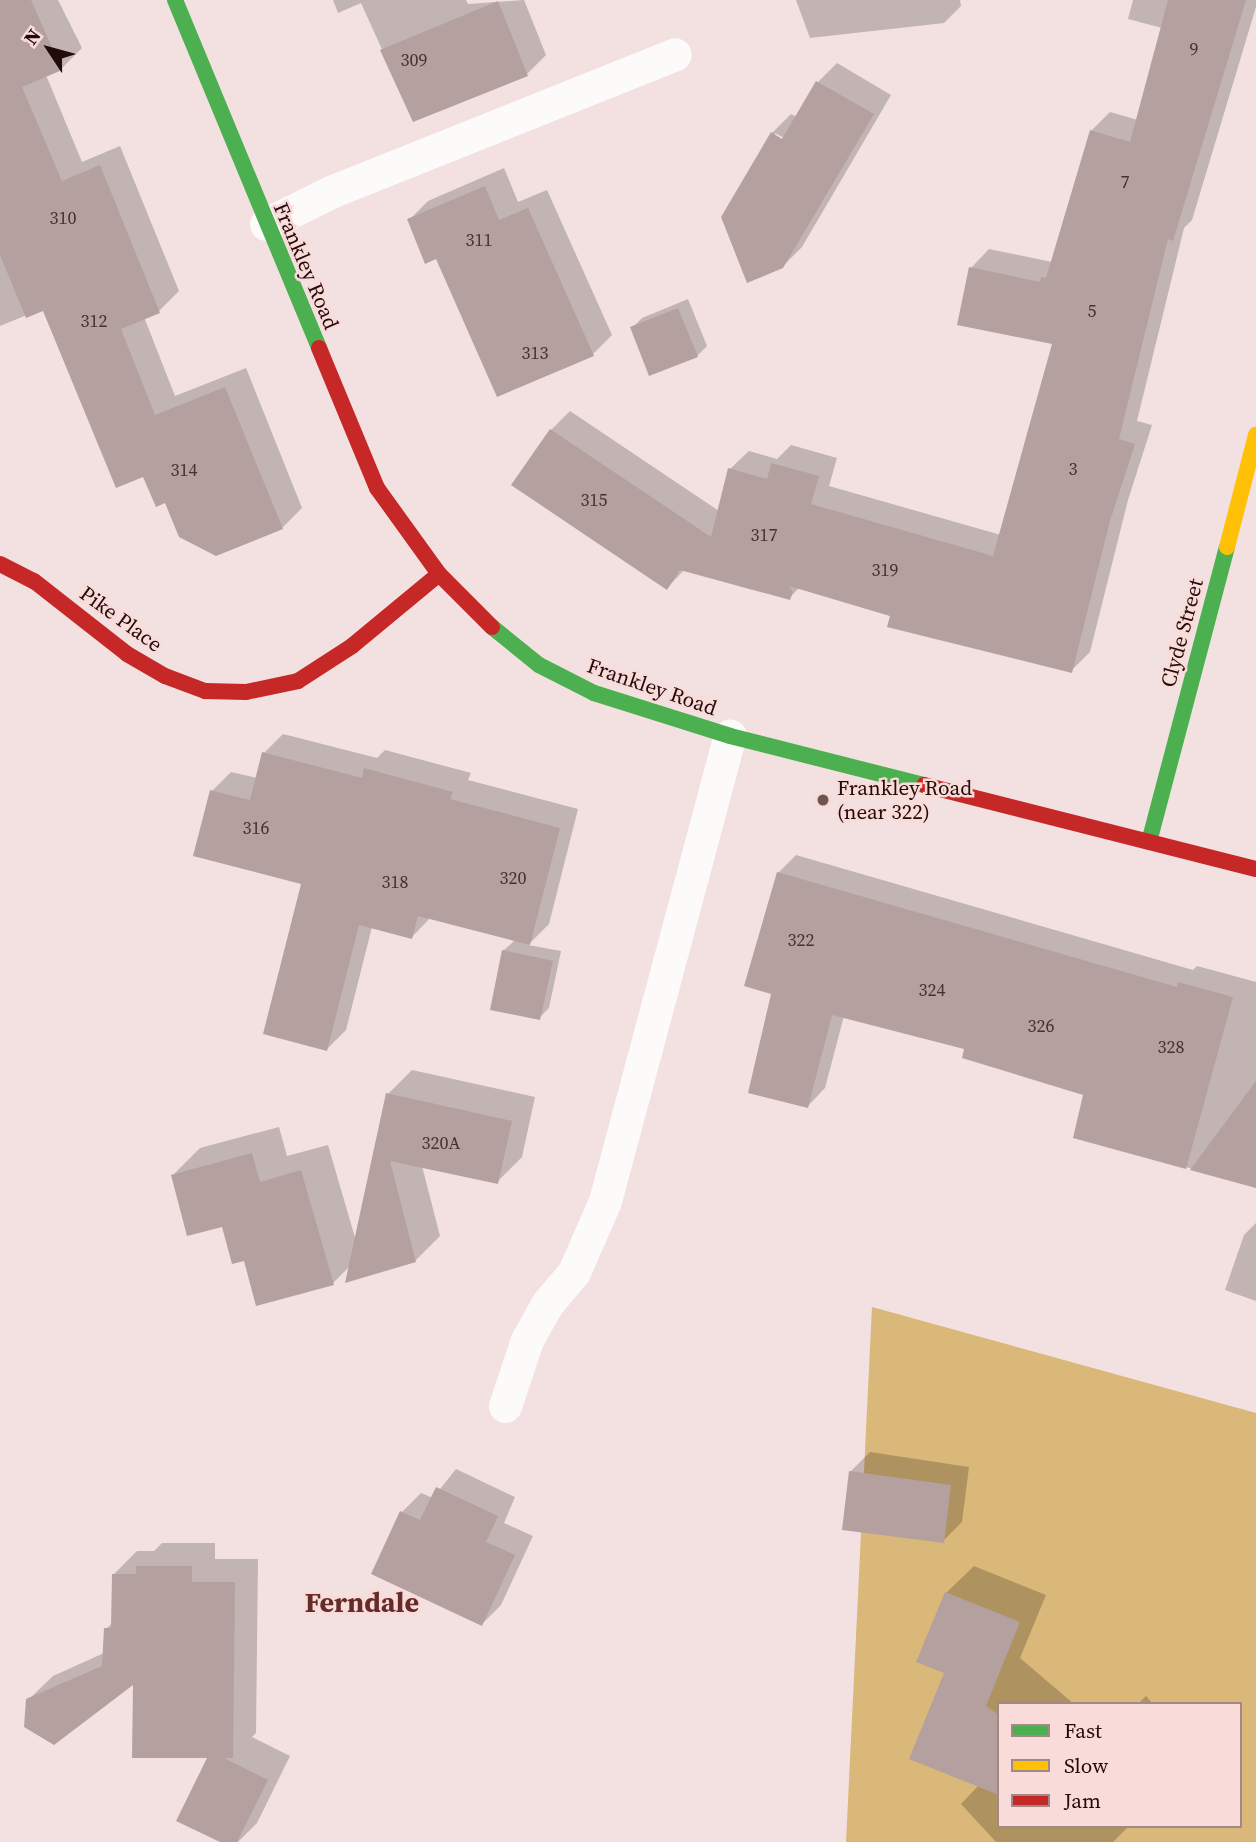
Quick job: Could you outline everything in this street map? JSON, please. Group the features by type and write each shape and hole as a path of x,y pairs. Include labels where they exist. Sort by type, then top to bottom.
{"street":[{"name":"Frankley Road","path":"175,0 265,224 377,488 439,574 488,624 539,665 594,693 730,736 1256,869"},
{"name":"Clyde Street","path":"1149,842 1256,435"},
{"name":"Pike Place","path":"0,564 34,581 127,654 164,676 205,691 246,692 298,681 352,646 439,574"}],"lane":[{"path":"265,224 333,191 675,54"},
{"path":"505,1406 527,1340 547,1304 574,1272 606,1201 730,736"}],"shaded area":[{"path":"872,1307 1256,1413 1256,1842 846,1842"}],"building":[{"path":"0,0 31,0 62,70 22,87 62,181 100,165 160,313 121,329 155,415 225,387 283,529 216,556 179,537 165,503 156,507 143,477 116,488 43,311 26,318 0,255"},
{"path":"1168,0 1246,0 1173,241 1168,239 1119,439 1135,444 1110,521 1072,673 887,627 890,616 789,586 793,592 790,600 680,570 667,590 511,485 550,429 711,537 728,468 767,479 771,463 819,476 811,504 993,556 1052,344 957,325 969,267 1040,282 1041,277 1046,278 1090,130 1130,142"},
{"path":"498,1 528,76 413,122 380,50"},
{"path":"816,81 874,114 783,268 747,283 721,217 771,132 782,139"},
{"path":"485,186 499,220 528,208 594,356 497,397 436,259 425,264 407,219"},
{"path":"678,308 698,357 649,376 630,327"},
{"path":"262,752 362,778 364,768 453,792 450,799 560,828 530,945 418,916 412,939 359,925 327,1051 263,1034 301,884 193,856 210,790 250,800"},
{"path":"777,872 1177,987 1178,982 1233,997 1186,1169 1073,1138 1083,1095 962,1058 964,1049 832,1015 808,1108 748,1093 771,994 744,986"},
{"path":"502,950 553,961 540,1020 490,1010"},
{"path":"1256,1081 1256,1188 1190,1170"},
{"path":"386,1093 512,1121 498,1184 390,1161 416,1262 345,1283"},
{"path":"252,1153 260,1182 301,1170 334,1285 256,1306 244,1261 232,1264 222,1227 187,1236 171,1175"},
{"path":"849,1471 951,1485 944,1543 842,1530"},
{"path":"436,1487 498,1516 486,1542 515,1555 482,1626 371,1574 400,1511 420,1520"},
{"path":"136,1566 192,1566 192,1582 235,1582 233,1758 224,1758 268,1780 237,1842 220,1842 176,1821 207,1758 132,1758 133,1685 54,1745 24,1727 26,1699 102,1666 104,1628 111,1628 112,1574 136,1574"},
{"path":"945,1592 1020,1622 986,1706 997,1714 997,1794 909,1759 944,1673 916,1662"}],"traffic: fast":[{"path":"175,0 319,348"},
{"path":"1149,842 1227,547"},
{"path":"492,627 539,665 594,693 730,736 924,785"}],"traffic: slow":[{"path":"1227,547 1256,435"}],"traffic: jam":[{"path":"319,348 377,488 439,574 492,627"},
{"path":"0,564 34,581 127,654 165,676 205,691 246,692 298,681 352,646 439,574"},
{"path":"924,785 1256,869"}],"place":[{"name":"Frankley Road (near 322)","path":"823,800"}],"district":[{"name":"Ferndale","path":"362,1602"}]}
